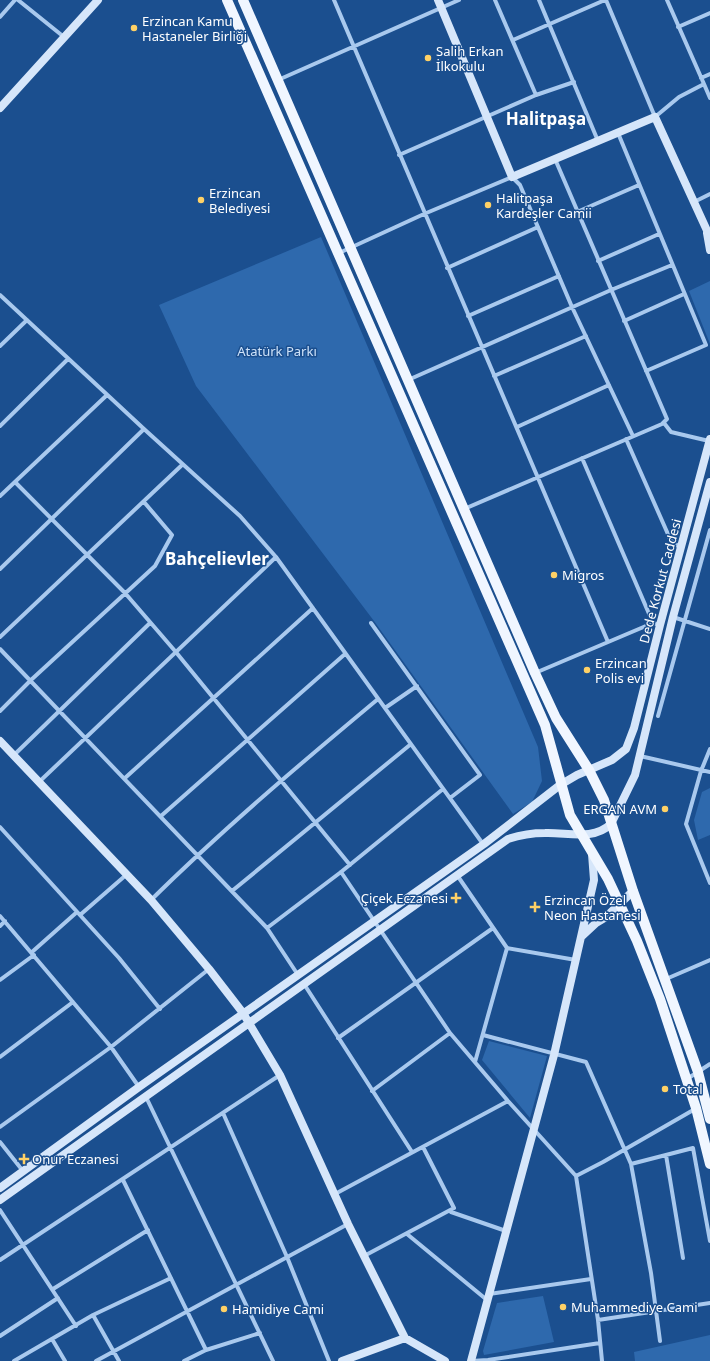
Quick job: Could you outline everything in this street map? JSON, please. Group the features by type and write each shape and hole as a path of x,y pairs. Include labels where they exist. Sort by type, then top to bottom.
{"main road":[{"path":"0,108 98,0"},
{"path":"227,0 545,725 558,766 560,785 570,815 608,879 660,999 696,1108 710,1164"},
{"path":"243,0 535,672 556,718 589,770 604,800 633,891 698,1072 710,1119"},
{"path":"439,4 512,177 655,117 709,235 710,250"},
{"name":"Dede Korkut Caddesi","path":"0,1188 243,1013 484,844 560,785 612,760 626,749 634,728 656,624 681,548 710,440"},
{"name":"Dede Korkut Caddesi","path":"611,824 635,775 673,617 710,482"},
{"path":"0,741 151,900 209,968 243,1013 280,1075 348,1224 405,1338 445,1361"},
{"path":"0,1200 508,839 523,834 546,832 581,834 594,833 605,830 611,824"},
{"path":"471,1361 554,1055 594,880 592,854"},
{"path":"582,936 633,891"},
{"path":"342,1361 405,1338"}],"street":[{"path":"0,17 17,0 65,37"},
{"path":"334,0 447,268 517,427 608,642"},
{"path":"278,80 353,46 439,4 459,0"},
{"path":"495,0 536,95"},
{"path":"539,0 598,140"},
{"path":"512,40 605,0 655,117 679,97 704,84"},
{"path":"667,0 710,98"},
{"path":"678,27 710,13"},
{"path":"701,78 710,74"},
{"path":"399,155 536,95 574,82"},
{"path":"617,132 706,345 646,370"},
{"path":"464,509 664,423 668,417 624,321 555,159"},
{"path":"338,253 424,214 512,177 520,185 572,307 633,436"},
{"path":"577,212 639,185"},
{"path":"694,202 710,194"},
{"path":"447,268 538,227"},
{"path":"598,261 659,234"},
{"path":"408,380 611,290 672,265"},
{"path":"468,316 559,276"},
{"path":"624,321 684,294"},
{"path":"0,295 182,465 240,516 276,557 484,844"},
{"path":"0,346 27,320"},
{"path":"494,376 586,336"},
{"path":"0,426 68,359"},
{"path":"517,427 609,385"},
{"path":"1,493 15,482 107,394"},
{"path":"664,423 671,432 710,440"},
{"path":"0,569 144,430"},
{"path":"626,439 671,541 681,548"},
{"path":"535,672 656,624 582,458"},
{"path":"0,637 182,465"},
{"path":"15,482 125,593 350,865"},
{"path":"0,711 31,680 155,566 172,535 144,502"},
{"path":"658,716 710,530"},
{"path":"38,782 276,557"},
{"path":"125,778 312,608"},
{"path":"673,617 710,629"},
{"path":"14,756 150,623"},
{"path":"371,623 480,775 450,798"},
{"path":"0,649 267,928 299,975"},
{"path":"161,816 346,654"},
{"path":"385,708 417,686"},
{"path":"151,900 197,854 280,781 378,699"},
{"path":"232,891 314,822 412,744"},
{"path":"710,749 701,771 686,824 710,883"},
{"path":"640,756 710,772"},
{"path":"267,928 350,865 443,789"},
{"path":"0,827 79,914 160,1009"},
{"path":"341,872 450,1033 534,1131 576,1176 598,1320 602,1361"},
{"path":"0,980 126,875"},
{"path":"457,875 508,948 576,960"},
{"path":"0,916 112,1047 139,1087"},
{"path":"0,926 5,922"},
{"path":"338,1038 493,928"},
{"path":"475,1062 508,948"},
{"path":"665,980 710,960"},
{"path":"0,1127 112,1047 209,968"},
{"path":"304,984 412,1152"},
{"path":"0,1057 73,1002"},
{"path":"372,1091 450,1033"},
{"path":"483,1035 554,1055 586,1062 631,1164 651,1273 660,1341"},
{"path":"686,1079 710,1064"},
{"path":"0,1260 280,1075"},
{"path":"146,1097 273,1361"},
{"path":"334,1194 508,1101"},
{"path":"576,1176 706,1103"},
{"path":"223,1113 287,1257 329,1361"},
{"path":"0,1142 23,1171"},
{"path":"364,1256 451,1212 454,1208 423,1147"},
{"path":"631,1164 693,1148 710,1240"},
{"path":"666,1154 683,1258"},
{"path":"123,1180 206,1350"},
{"path":"0,1210 76,1326"},
{"path":"451,1212 506,1231"},
{"path":"96,1361 348,1224"},
{"path":"53,1289 148,1230"},
{"path":"407,1234 488,1297 591,1279"},
{"path":"14,1361 93,1315 171,1278"},
{"path":"0,1336 58,1298"},
{"path":"598,1320 710,1303"},
{"path":"93,1315 119,1361"},
{"path":"184,1361 206,1350 260,1333"},
{"path":"52,1339 64,1361"},
{"path":"471,1361 488,1361 600,1343"}],"green space":[{"name":"Atatürk Parkı","path":"321,237 538,747 542,781 532,802 513,814 374,621 196,386 159,305"},
{"path":"710,281 710,344 689,291"},
{"path":"710,788 710,835 698,840 694,820 702,792"},
{"path":"489,1041 547,1056 530,1118 482,1060"},
{"path":"543,1296 554,1342 484,1355 483,1351 497,1303"},
{"path":"710,1335 710,1361 635,1361 634,1352"}],"place":[{"name":"Erzincan Kamu Hastaneler Birliği","path":"134,28"},
{"name":"Salih Erkan İlkokulu","path":"428,58"},
{"name":"Erzincan Belediyesi","path":"201,200"},
{"name":"Halitpaşa Kardeşler Camii","path":"488,205"},
{"name":"Migros","path":"554,575"},
{"name":"Erzincan Polis evi","path":"587,670"},
{"name":"ERGAN AVM","path":"665,809"},
{"name":"Çiçek Eczanesi","path":"456,898"},
{"name":"Erzincan Özel Neon Hastanesi","path":"535,907"},
{"name":"Total","path":"665,1089"},
{"name":"Onur Eczanesi","path":"24,1159"},
{"name":"Muhammediye Cami","path":"563,1307"},
{"name":"Hamidiye Cami","path":"224,1309"}],"district":[{"name":"Halitpaşa","path":"546,118"},
{"name":"Bahçelievler","path":"217,558"}]}
